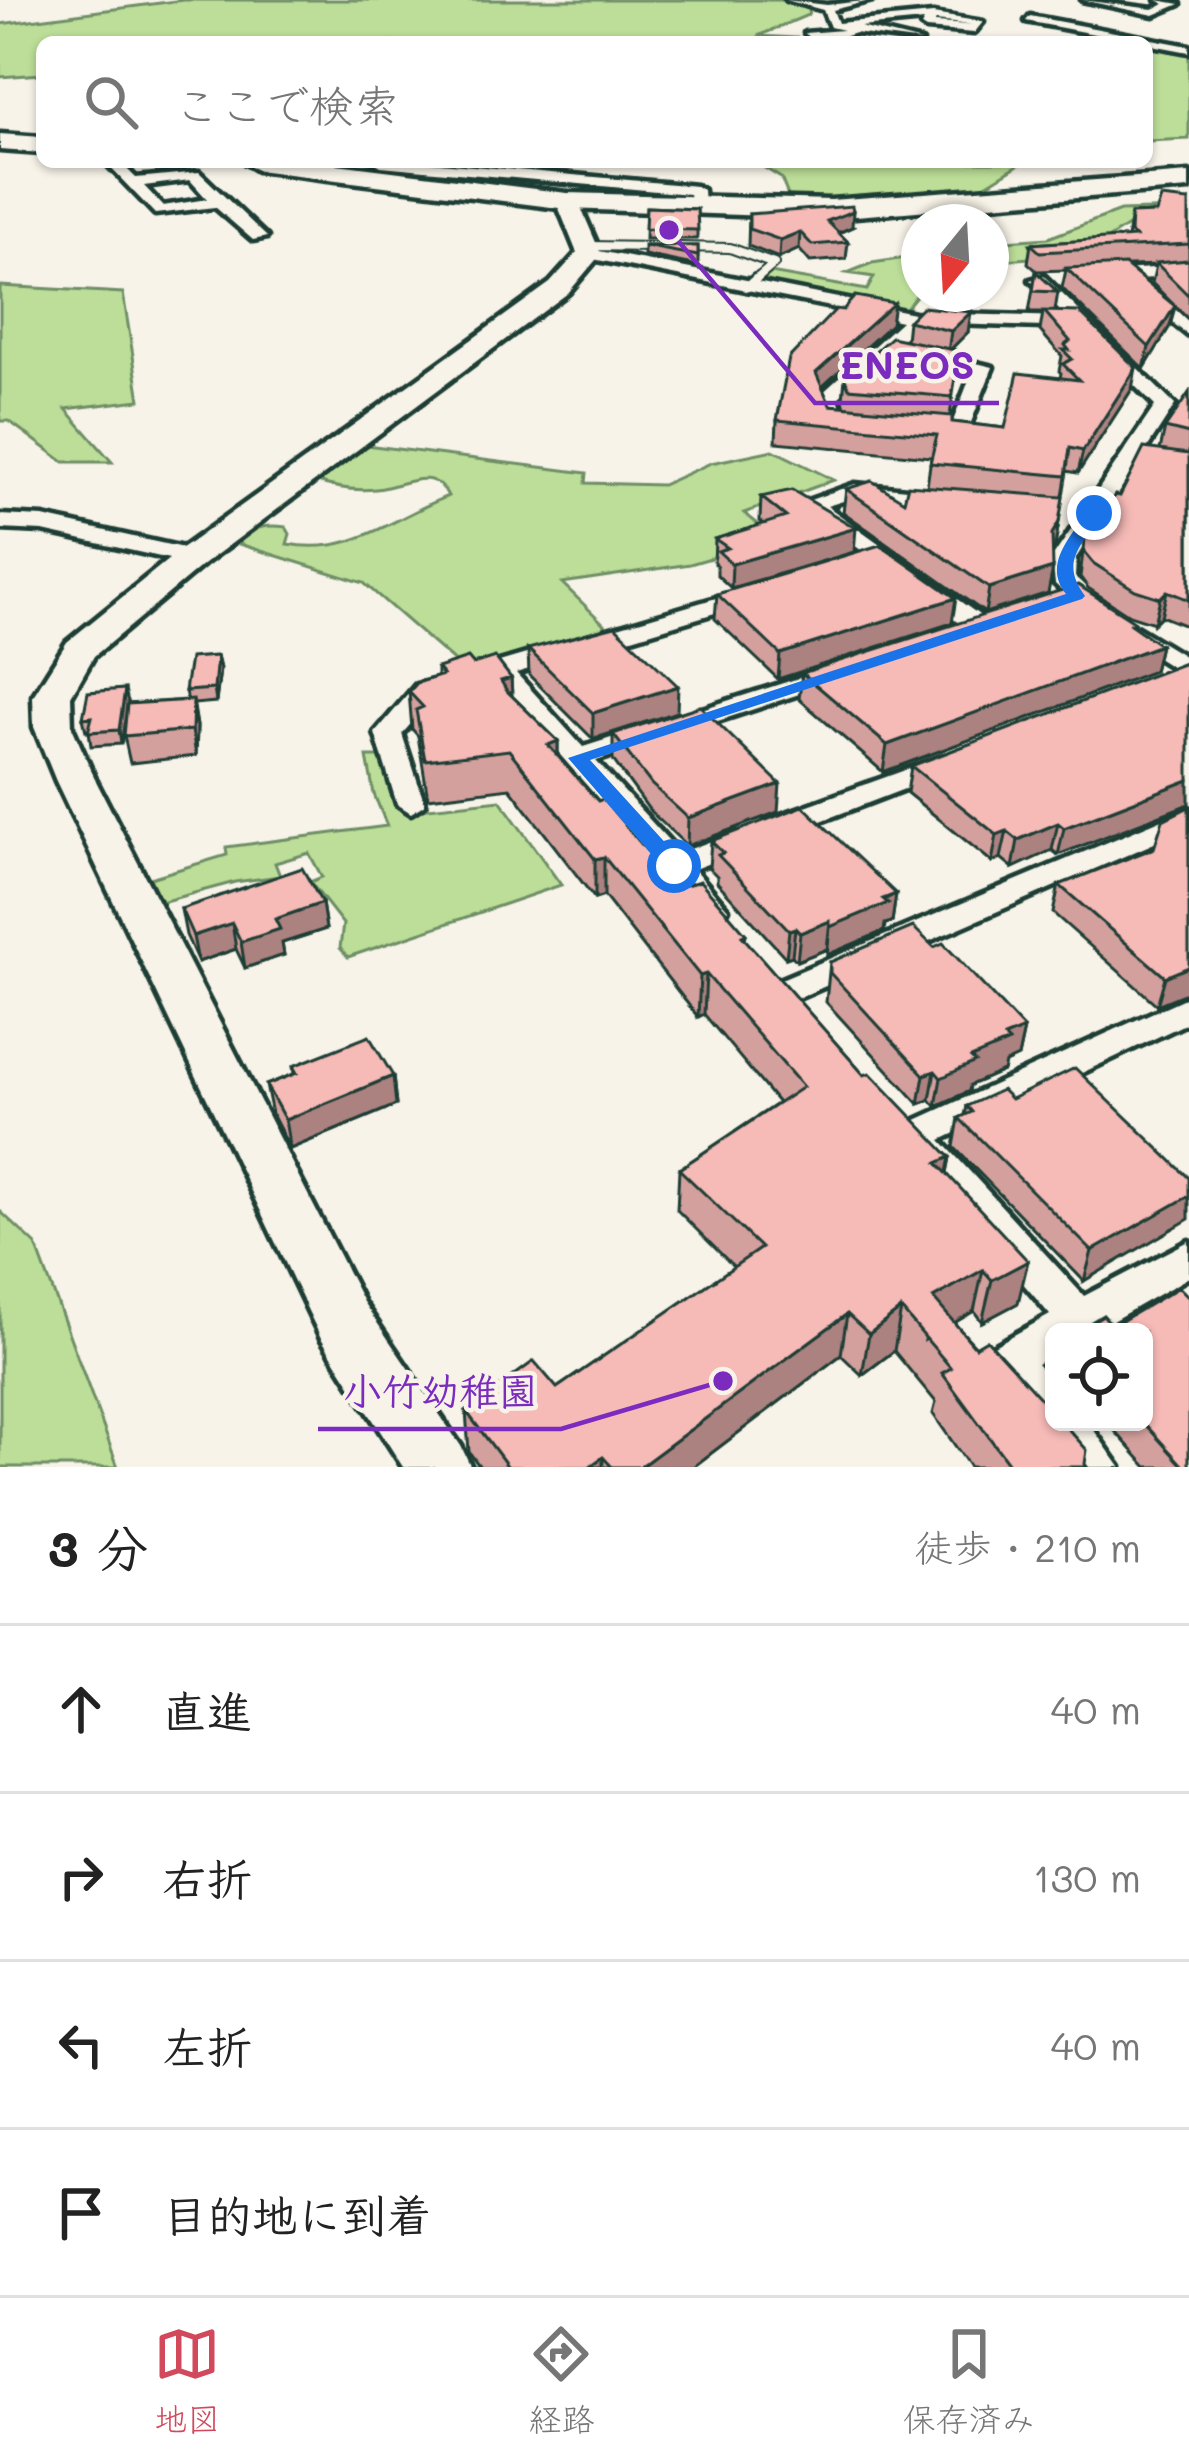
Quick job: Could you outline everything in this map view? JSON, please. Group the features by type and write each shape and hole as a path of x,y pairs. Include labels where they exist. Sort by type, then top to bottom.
{"highway":[{"path":"0,142 36,145"},
{"path":"358,168 564,182 697,205 883,208 1189,182"}],"street":[{"path":"791,0 827,8 868,0"},
{"path":"1087,0 1154,12 1175,4 1162,0"},
{"path":"827,8 836,26 884,36"},
{"path":"1030,19 1115,36"},
{"path":"836,26 930,22 874,34"},
{"path":"1153,37 1175,30"},
{"path":"837,36 851,31"},
{"path":"808,35 821,36"},
{"path":"1153,43 1189,49"},
{"path":"118,168 160,211 218,202"},
{"path":"438,168 564,182 588,250"},
{"path":"616,184 619,168"},
{"path":"133,183 194,175 259,237"},
{"path":"523,177 696,190 697,205"},
{"path":"588,250 747,287 914,318 1084,323"},
{"path":"439,1467 342,1320 76,782 53,727 52,696 80,650 192,557 559,288 588,250"},
{"path":"1189,271 1038,280 1165,405 1189,404"},
{"path":"1126,274 1189,331"},
{"path":"876,423 835,419 827,397 914,318"},
{"path":"881,346 984,368 958,431 917,427"},
{"path":"1165,405 1142,456 1082,512 1061,568 1067,599 1182,674"},
{"path":"974,502 855,490 810,504 870,560 979,627"},
{"path":"0,522 43,524 192,557"},
{"path":"411,804 388,733 425,691 769,590"},
{"path":"578,758 868,663"},
{"path":"499,670 738,937"},
{"path":"674,866 965,756"},
{"path":"815,1023 778,982 1189,818"},
{"path":"916,1136 1189,1008"},
{"path":"887,1104 1059,1323"},
{"path":"1072,1323 1189,1257"},
{"path":"1045,1338 1007,1360 1045,1404"},
{"path":"1068,1431 1098,1467"}],"lane":[{"path":"588,250 730,248 774,265 747,287"}],"green space":[{"path":"183,0 787,0 811,4 808,15 758,36 36,36 36,74 0,77 0,24"},
{"path":"1153,46 1189,53 1189,139 1153,141"},
{"path":"765,168 1013,168 968,196 789,198 781,178"},
{"path":"1153,210 1109,238 1100,253 1009,260 1009,241 1048,238 1120,211"},
{"path":"901,259 902,313 757,285 771,273 867,290 874,277 847,273"},
{"path":"0,286 123,293 140,400 66,409 112,462 64,462 9,421 0,421"},
{"path":"366,445 587,473 586,483 662,485 711,463 773,450 834,480 744,513 777,539 690,564 562,583 609,629 465,671 364,583 239,544 253,530 272,526 286,527 287,544 332,545 371,533 448,496 441,486 425,479 368,490 315,481"},
{"path":"367,757 381,757 402,811 500,800 561,885 348,957 340,948 343,924 310,882 322,877 309,853 275,863 280,876 235,882 161,902 150,878 227,855 226,847 387,826"},
{"path":"0,1211 36,1245 118,1467 0,1467"}],"building":[{"path":"1161,198 1189,201 1189,244 1040,252 1031,244 1135,237 1130,233 1131,214 1156,213"},
{"path":"852,206 853,211 827,221 848,242 812,245 800,232 780,240 749,229 749,214"},
{"path":"646,207 697,209 698,230 645,229"},
{"path":"644,246 698,246 698,256"},
{"path":"1189,260 1189,296 1156,263"},
{"path":"1125,265 1175,306 1149,347 1066,268"},
{"path":"1036,272 1058,292 1033,291"},
{"path":"855,296 894,303 816,373 830,405 952,416 952,422 1005,428 1018,373 1079,380 1063,364 1072,359 1063,350 1069,350 1065,345 1070,341 1044,311 1079,312 1136,368 1083,451 1070,448 1066,476 930,463 937,435 777,420 789,358"},
{"path":"917,312 971,312 951,331 908,321"},
{"path":"891,337 959,351 952,397 849,388 845,378"},
{"path":"1189,393 1189,434 1165,428"},
{"path":"1144,448 1189,454 1189,600 1167,591 1160,598 1135,590 1084,552 1085,535 1115,495 1120,496"},
{"path":"872,481 904,501 908,485 1063,497 1052,534 1053,568 989,588 846,489"},
{"path":"792,490 856,528 732,564 718,551 728,548 715,539 786,517 761,497"},
{"path":"880,545 956,598 780,654 717,594"},
{"path":"1078,585 1134,621 1130,624 1160,645 887,745 802,673"},
{"path":"615,626 678,686 593,713 528,649"},
{"path":"217,656 214,689 185,691 190,658"},
{"path":"495,657 511,678 501,681 507,691 558,741 548,745 598,801 603,799 666,873 686,885 700,881 864,1075 870,1073 950,1157 937,1163 1028,1261 992,1280 983,1270 933,1298 975,1347 987,1340 1045,1403 1045,1431 1070,1431 1087,1450 1087,1467 1011,1467 942,1373 951,1368 901,1309 869,1334 847,1314 640,1467 612,1467 603,1457 589,1467 508,1467 466,1411 534,1361 557,1388 761,1248 679,1169 803,1087 706,974 700,976 604,857 595,859 509,750 425,760 416,710 423,707 409,692 417,683 443,675 437,668 468,658 473,664"},
{"path":"1189,663 1189,780 1064,828 1058,823 1018,840 1007,831 997,835 911,766"},
{"path":"125,689 119,730 88,732 92,717 83,718 88,692"},
{"path":"193,700 192,730 124,736 127,704"},
{"path":"700,706 780,784 688,818 651,784 613,734"},
{"path":"803,806 896,894 883,899 888,903 830,927 830,921 800,933 789,930 718,855 723,853 711,841"},
{"path":"1189,807 1189,967 1165,977 1059,885 1154,848 1163,820"},
{"path":"302,868 322,903 275,919 280,929 241,942 232,923 193,936 181,909"},
{"path":"913,927 934,947 943,943 1024,1029 941,1078 935,1071 924,1075 830,973 830,962"},
{"path":"369,1036 393,1076 285,1120 266,1085 297,1073 293,1066"},
{"path":"1075,1068 1189,1178 1189,1196 1092,1251 959,1118 972,1112 967,1106 1002,1090 1011,1099"},
{"path":"1179,1287 1189,1297 1189,1467 1151,1431 1153,1323 1118,1323"}],"place":[{"name":"ENEOS","path":"669,230"},
{"name":"小竹幼稚園","path":"723,1381"}],"route":[{"path":"674,866 578,758 1076,596 1061,568 1094,513"}]}
